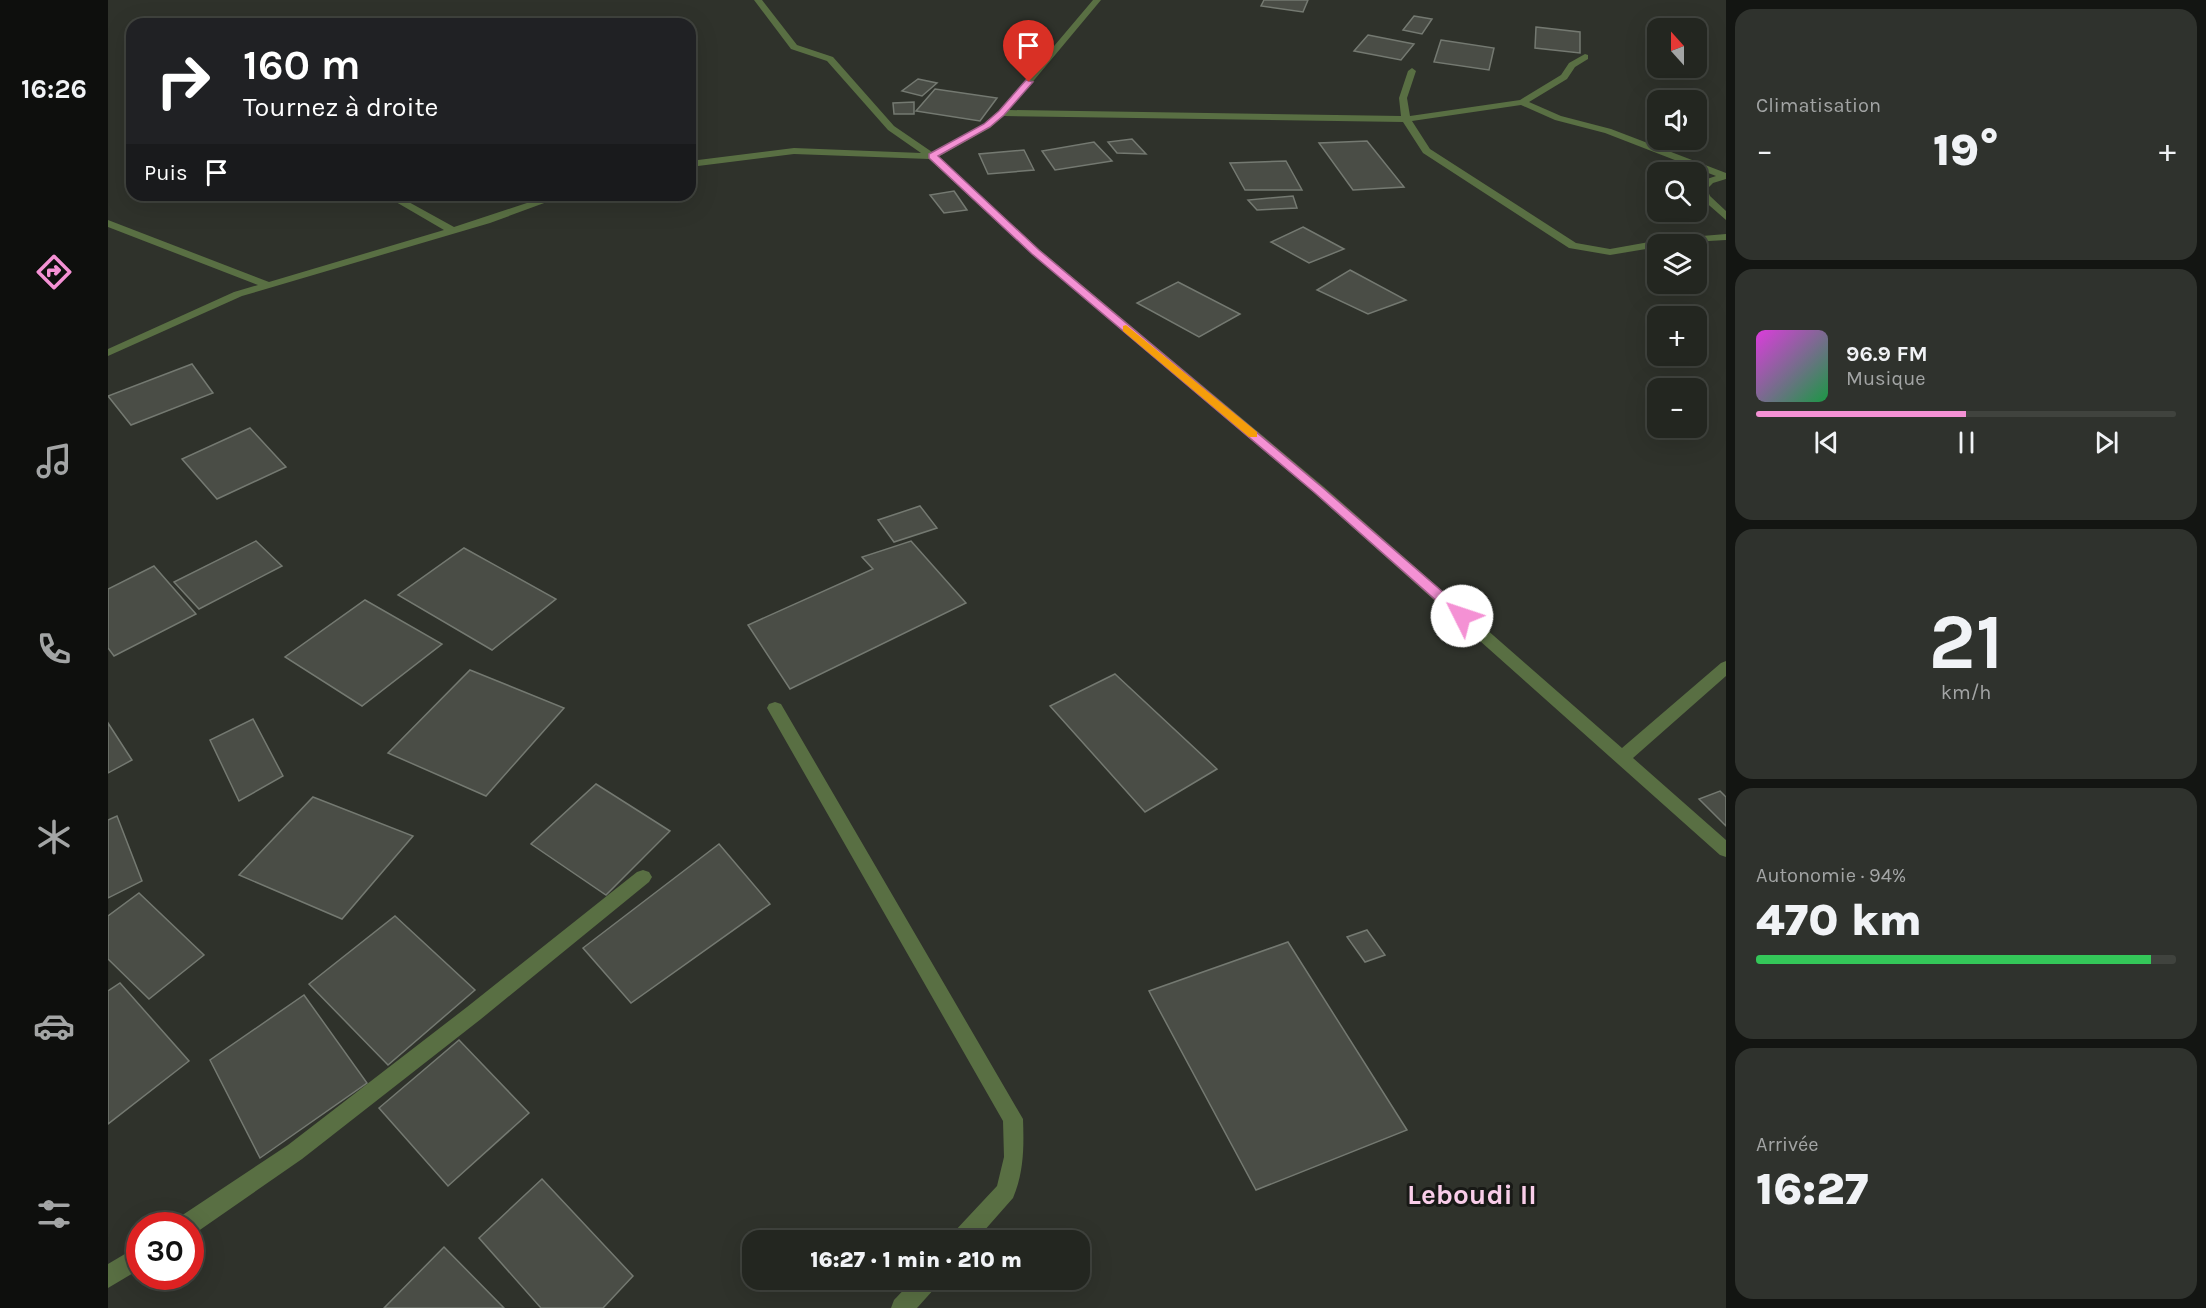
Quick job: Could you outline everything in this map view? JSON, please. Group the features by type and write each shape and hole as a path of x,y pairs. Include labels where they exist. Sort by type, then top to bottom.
{"street":[{"path":"758,0 794,47 830,59 891,128 932,156 1036,252 1319,490 1726,850"},
{"path":"696,163 794,151 932,156 987,126 1002,113 1097,0"},
{"path":"1002,113 1406,119 1522,102 1564,77 1572,65 1585,57"},
{"path":"1412,71 1403,98 1406,119 1426,152 1573,246 1610,252 1666,242 1726,237"},
{"path":"1522,102 1558,118 1608,131 1725,176"},
{"path":"1725,176 1702,188 1706,197 1726,217"},
{"path":"400,201 453,231"},
{"path":"108,353 238,294 453,231 543,201"},
{"path":"108,223 268,285"},
{"path":"1623,757 1726,667"},
{"path":"775,708 1012,1119 1014,1157 1006,1191 971,1230"},
{"path":"204,1214 295,1152 474,1013 643,877"},
{"path":"108,1277 126,1265"},
{"path":"902,1308 918,1290"}],"building":[{"path":"1264,0 1308,0 1303,12 1261,6"},
{"path":"1414,16 1432,19 1422,34 1403,30"},
{"path":"1536,27 1580,32 1580,53 1535,48"},
{"path":"1368,35 1414,44 1401,60 1354,51"},
{"path":"1441,40 1494,48 1489,70 1434,62"},
{"path":"918,79 937,83 922,96 902,91"},
{"path":"935,89 997,98 980,121 916,111"},
{"path":"914,102 914,114 894,114 893,103"},
{"path":"1132,139 1146,154 1117,153 1108,142"},
{"path":"1367,141 1404,187 1353,190 1319,143"},
{"path":"1094,142 1112,161 1055,170 1042,151"},
{"path":"1024,150 1034,170 988,174 979,154"},
{"path":"1286,161 1302,190 1245,190 1230,163"},
{"path":"954,191 967,210 944,213 930,195"},
{"path":"1293,196 1297,208 1257,210 1248,200"},
{"path":"1303,227 1344,249 1309,263 1271,242"},
{"path":"1350,270 1406,300 1368,314 1317,290"},
{"path":"1178,282 1240,314 1199,337 1137,303"},
{"path":"192,364 213,393 131,425 108,396"},
{"path":"250,428 286,467 217,499 182,459"},
{"path":"920,506 937,528 894,542 878,520"},
{"path":"256,541 282,566 199,609 174,582"},
{"path":"911,541 966,603 790,689 748,625 873,569 862,557"},
{"path":"464,548 556,599 492,650 398,595"},
{"path":"154,566 196,614 114,656 108,648 108,589"},
{"path":"365,600 442,644 362,706 285,657"},
{"path":"470,670 564,708 486,796 388,753"},
{"path":"1115,674 1217,769 1145,812 1050,706"},
{"path":"253,719 283,776 239,801 210,740"},
{"path":"108,723 132,760 108,773"},
{"path":"596,784 670,831 606,895 531,844"},
{"path":"1720,791 1726,797 1726,826 1699,799"},
{"path":"313,797 413,836 342,919 239,875"},
{"path":"117,816 142,881 108,898 108,820"},
{"path":"719,844 770,904 631,1003 583,948"},
{"path":"139,893 204,955 149,999 108,959 108,916"},
{"path":"395,916 475,990 388,1065 309,984"},
{"path":"1367,930 1385,955 1365,962 1347,937"},
{"path":"1288,942 1407,1130 1256,1190 1149,991"},
{"path":"120,983 189,1061 108,1124 108,991"},
{"path":"304,995 367,1083 260,1158 210,1060"},
{"path":"459,1040 529,1113 448,1186 379,1108"},
{"path":"542,1179 633,1276 603,1308 541,1308 479,1238"},
{"path":"444,1247 504,1308 384,1308"}],"slow traffic":[{"path":"1126,328 1253,435"}],"district":[{"name":"Leboudi II","path":"1472,1194"}],"route":[{"path":"1029,82 1002,113 987,126 932,156 1036,252 1319,490 1462,616"}]}
